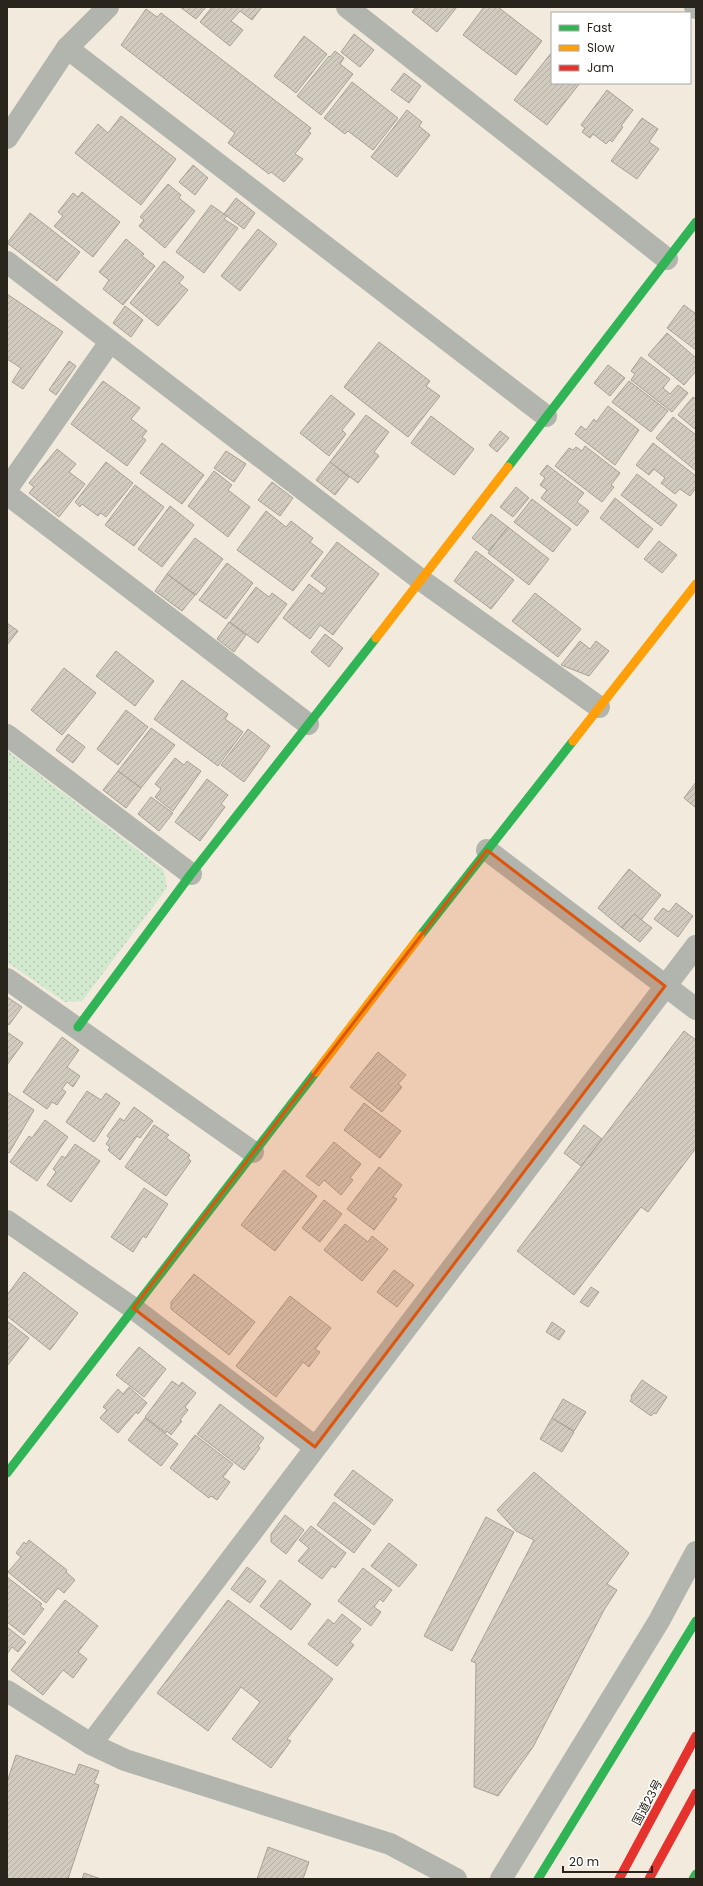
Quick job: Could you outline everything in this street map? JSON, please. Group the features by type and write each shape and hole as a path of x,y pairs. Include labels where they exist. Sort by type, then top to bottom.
{"main road":[{"path":"78,1027 191,874 421,580 696,222"},
{"path":"7,1473 487,850 696,584"},
{"path":"538,1879 696,1621"},
{"name":"国道23号","path":"619,1879 696,1736"},
{"path":"649,1879 696,1793"},
{"path":"693,1879 696,1874"}],"street":[{"path":"7,138 67,48 108,7"},
{"path":"346,7 667,259"},
{"path":"67,48 546,416"},
{"path":"7,262 421,580 599,707"},
{"path":"7,489 110,342"},
{"path":"7,494 308,724"},
{"path":"7,735 191,874"},
{"path":"487,850 696,1009"},
{"path":"91,1744 696,946"},
{"path":"7,979 78,1027 253,1152"},
{"path":"7,1221 133,1308 315,1447"},
{"path":"501,1879 659,1621 696,1552"},
{"path":"7,1691 91,1744 125,1760 390,1844 456,1879"}],"highlighted area":[{"path":"487,850 665,986 315,1447 133,1308"}],"green space":[{"path":"7,750 164,870 167,888 82,1001 65,1002 7,962"}],"building":[{"path":"180,7 206,7 196,19"},
{"path":"212,7 262,7 252,20 240,11 231,21 243,30 230,46 200,22"},
{"path":"416,7 457,7 437,32 412,12"},
{"path":"484,7 498,7 542,41 516,75 463,35"},
{"path":"146,9 157,17 161,13 311,128 308,132 311,133 295,154 303,159 284,182 271,172 269,174 228,143 235,133 121,45"},
{"path":"354,34 374,50 360,67 341,52"},
{"path":"304,36 327,54 296,93 274,76"},
{"path":"335,51 344,58 340,64 353,74 321,115 297,96 329,56 330,57"},
{"path":"551,53 551,84 579,84 547,125 514,100"},
{"path":"404,73 421,86 409,103 391,90"},
{"path":"352,82 398,118 373,150 348,131 345,134 324,118"},
{"path":"607,90 633,110 621,126 623,127 612,142 610,140 606,144 593,134 590,138 582,132 585,128 581,125"},
{"path":"407,110 422,122 419,126 430,135 397,177 371,157"},
{"path":"121,116 176,159 141,205 75,153 98,124 108,133"},
{"path":"642,118 658,129 649,142 659,149 637,179 611,161"},
{"path":"193,165 208,178 195,195 179,182"},
{"path":"168,184 181,195 179,198 195,211 165,248 139,226 144,220 140,217"},
{"path":"82,192 120,222 93,257 54,226 63,216 58,212 73,193 78,197"},
{"path":"236,198 255,213 244,229 224,214"},
{"path":"211,205 227,216 224,219 238,228 204,273 176,252"},
{"path":"30,213 80,252 57,281 7,243"},
{"path":"258,229 277,244 240,291 221,276"},
{"path":"126,239 144,254 142,256 155,266 123,305 103,289 109,280 99,272"},
{"path":"164,261 184,277 179,283 188,290 158,326 130,303"},
{"path":"7,294 63,332 23,389 12,382 21,368 7,359"},
{"path":"684,305 696,314 696,350 667,328"},
{"path":"125,306 143,320 131,337 113,323"},
{"path":"667,333 696,358 696,371 684,385 648,355"},
{"path":"379,342 430,381 426,386 440,396 408,437 344,387"},
{"path":"641,357 670,379 663,388 670,394 678,385 688,393 672,412 631,380 635,374 631,371"},
{"path":"69,361 76,366 56,395 49,390"},
{"path":"608,365 625,378 610,396 594,383"},
{"path":"103,381 140,408 131,419 147,431 142,437 146,440 127,466 71,424"},
{"path":"629,381 668,411 651,432 612,402"},
{"path":"331,395 355,414 342,430 346,434 329,456 300,433"},
{"path":"693,397 696,399 696,430 678,415"},
{"path":"608,406 639,430 615,465 575,434 581,426 586,430 594,419 596,422"},
{"path":"366,415 389,432 374,452 379,456 358,483 330,462"},
{"path":"431,416 474,449 454,475 411,443"},
{"path":"673,417 696,435 696,471 656,438"},
{"path":"500,431 509,438 497,452 489,445"},
{"path":"162,443 204,475 182,504 140,473"},
{"path":"653,443 696,476 696,488 690,496 680,489 675,494 661,483 665,478 654,469 649,475 636,465"},
{"path":"585,446 620,473 611,485 614,487 602,502 555,466 569,448 573,450 576,447 582,451"},
{"path":"57,449 76,464 69,472 85,484 59,517 29,493 34,487 29,483"},
{"path":"226,451 246,464 234,482 214,468"},
{"path":"106,462 133,483 106,517 101,513 98,516 82,504 80,507 75,502"},
{"path":"330,462 349,477 335,495 316,480"},
{"path":"547,465 584,493 577,502 589,511 577,526 541,498 547,490 540,485 545,478 540,474"},
{"path":"214,471 232,485 228,490 250,507 228,537 188,506"},
{"path":"637,474 677,505 661,526 621,495"},
{"path":"272,482 293,498 280,516 258,500"},
{"path":"135,485 164,507 134,546 105,525"},
{"path":"516,487 529,498 513,517 500,507"},
{"path":"615,498 653,529 638,548 600,518"},
{"path":"532,499 571,529 553,552 514,522"},
{"path":"170,506 194,525 162,567 138,549"},
{"path":"266,511 286,527 291,521 313,538 310,542 323,552 293,591 237,550"},
{"path":"491,514 508,527 489,551 472,538"},
{"path":"508,527 549,559 529,585 488,553"},
{"path":"195,538 223,559 196,595 167,574"},
{"path":"659,541 677,555 662,573 644,559"},
{"path":"337,542 379,574 333,635 320,625 310,639 283,618 309,584 322,594 327,588 311,576"},
{"path":"476,551 514,580 491,609 454,581"},
{"path":"227,563 253,583 226,619 199,600"},
{"path":"167,574 195,595 182,611 155,591"},
{"path":"256,587 269,597 272,593 287,604 258,643 230,622"},
{"path":"535,593 581,629 558,657 512,621"},
{"path":"229,622 246,635 234,652 217,639"},
{"path":"7,623 18,631 7,645"},
{"path":"325,634 343,648 329,667 311,652"},
{"path":"580,641 590,649 596,641 609,651 589,676 561,665"},
{"path":"116,651 154,681 135,706 96,676"},
{"path":"64,668 96,693 62,735 31,710"},
{"path":"182,680 228,714 225,719 243,732 218,766 154,719"},
{"path":"126,710 148,727 118,765 97,749"},
{"path":"151,728 175,745 141,788 118,771"},
{"path":"248,729 270,746 244,782 221,765"},
{"path":"68,734 85,747 73,763 56,750"},
{"path":"175,758 184,765 187,761 201,771 173,811 155,797 161,789 155,784"},
{"path":"118,771 141,788 126,808 103,790"},
{"path":"207,779 228,795 221,804 225,807 200,841 175,822"},
{"path":"696,782 696,808 684,798"},
{"path":"151,797 173,813 159,831 138,814"},
{"path":"629,869 661,895 641,920 634,914 622,928 598,908"},
{"path":"676,903 693,916 678,937 654,919 663,908 669,912"},
{"path":"634,914 652,928 640,942 622,928"},
{"path":"7,997 22,1007 9,1025 7,1024"},
{"path":"684,1031 696,1040 696,1148 648,1212 641,1207 574,1295 517,1251"},
{"path":"7,1032 23,1043 7,1065"},
{"path":"62,1037 79,1050 67,1067 80,1076 73,1087 67,1082 62,1089 66,1092 57,1105 52,1102 47,1109 23,1092"},
{"path":"378,1052 406,1075 398,1084 402,1087 382,1112 350,1087"},
{"path":"87,1091 101,1100 106,1093 120,1103 94,1142 66,1122"},
{"path":"7,1092 34,1110 9,1153 7,1152"},
{"path":"364,1103 401,1131 380,1158 344,1130"},
{"path":"134,1107 153,1121 140,1138 137,1136 120,1160 108,1150 110,1147 106,1144 110,1138 107,1136 120,1118 124,1121"},
{"path":"45,1120 68,1137 37,1181 10,1162 29,1136 32,1138"},
{"path":"154,1125 169,1135 166,1138 190,1155 188,1158 191,1161 166,1196 125,1167"},
{"path":"584,1125 602,1139 581,1166 564,1153"},
{"path":"334,1142 361,1164 350,1178 353,1180 341,1195 324,1180 319,1186 306,1176"},
{"path":"75,1144 100,1161 71,1202 47,1185 56,1172 53,1169 62,1156 65,1158"},
{"path":"379,1167 402,1185 393,1197 397,1199 374,1230 347,1209"},
{"path":"284,1170 317,1196 275,1251 241,1225"},
{"path":"144,1188 168,1204 146,1238 143,1236 133,1252 111,1237"},
{"path":"324,1200 342,1214 320,1242 302,1228"},
{"path":"345,1224 368,1242 372,1236 388,1249 362,1281 324,1250"},
{"path":"394,1270 414,1285 397,1307 377,1292"},
{"path":"24,1272 78,1313 50,1350 7,1316 7,1295"},
{"path":"194,1274 255,1322 229,1355 171,1309 171,1302"},
{"path":"591,1287 599,1292 588,1307 580,1302"},
{"path":"290,1296 331,1328 315,1349 320,1352 309,1367 303,1362 276,1397 236,1366"},
{"path":"7,1321 29,1338 7,1366"},
{"path":"552,1322 565,1331 559,1340 546,1332"},
{"path":"139,1347 166,1369 144,1397 116,1375"},
{"path":"642,1380 667,1397 656,1414 654,1413 651,1416 630,1401 632,1398 631,1396"},
{"path":"172,1381 179,1386 182,1382 196,1393 185,1407 188,1410 180,1420 182,1421 171,1435 167,1431 166,1433 145,1417"},
{"path":"129,1387 147,1403 138,1414 136,1412 118,1433 100,1418 107,1410 103,1407 118,1389 123,1394"},
{"path":"563,1399 586,1412 574,1431 552,1418"},
{"path":"220,1404 264,1438 258,1446 260,1448 244,1470 197,1434"},
{"path":"145,1418 178,1444 161,1466 128,1440"},
{"path":"552,1418 574,1432 562,1452 540,1439"},
{"path":"195,1435 233,1464 223,1477 230,1482 217,1500 211,1496 209,1498 170,1468"},
{"path":"353,1470 393,1500 374,1525 334,1495"},
{"path":"534,1472 629,1553 607,1584 617,1590 604,1610 533,1747 498,1796 474,1787 476,1663 471,1661 534,1540 516,1531 497,1510"},
{"path":"334,1502 371,1530 354,1553 317,1525"},
{"path":"285,1515 304,1530 286,1554 271,1542 271,1534"},
{"path":"486,1517 514,1532 452,1651 424,1636"},
{"path":"311,1526 346,1553 335,1568 332,1566 322,1579 298,1561 309,1548 299,1540"},
{"path":"29,1540 67,1570 66,1572 75,1580 64,1593 58,1588 46,1603 8,1572 21,1557 16,1553 24,1542 26,1544"},
{"path":"389,1543 417,1565 399,1587 371,1566"},
{"path":"247,1567 266,1581 250,1603 231,1589"},
{"path":"363,1568 392,1590 383,1602 380,1599 374,1607 381,1612 371,1626 338,1601"},
{"path":"7,1577 42,1604 40,1606 44,1609 24,1635 7,1622"},
{"path":"280,1580 311,1604 291,1630 260,1606"},
{"path":"65,1600 98,1626 78,1652 87,1659 73,1678 63,1670 43,1695 11,1670"},
{"path":"228,1600 333,1679 287,1739 291,1741 271,1768 232,1739 260,1702 241,1687 208,1731 157,1693"},
{"path":"342,1614 361,1629 350,1642 354,1645 337,1666 308,1644 328,1619 334,1624"},
{"path":"7,1627 26,1642 18,1652 12,1647 7,1654"},
{"path":"16,1755 75,1775 79,1764 99,1771 94,1783 99,1785 68,1879 7,1879 7,1782"},
{"path":"268,1847 309,1862 303,1879 257,1879"},
{"path":"84,1873 101,1879 82,1879"}],"traffic: fast":[{"path":"508,467 696,222"},
{"path":"78,1027 191,874 376,638"},
{"path":"420,936 573,741"},
{"path":"7,1473 316,1072"},
{"path":"538,1879 696,1621"},
{"path":"693,1879 696,1874"}],"traffic: slow":[{"path":"376,638 508,467"},
{"path":"573,741 696,584"},
{"path":"316,1072 420,936"}],"traffic: jam":[{"path":"619,1879 696,1736"},
{"path":"649,1879 696,1793"}]}
